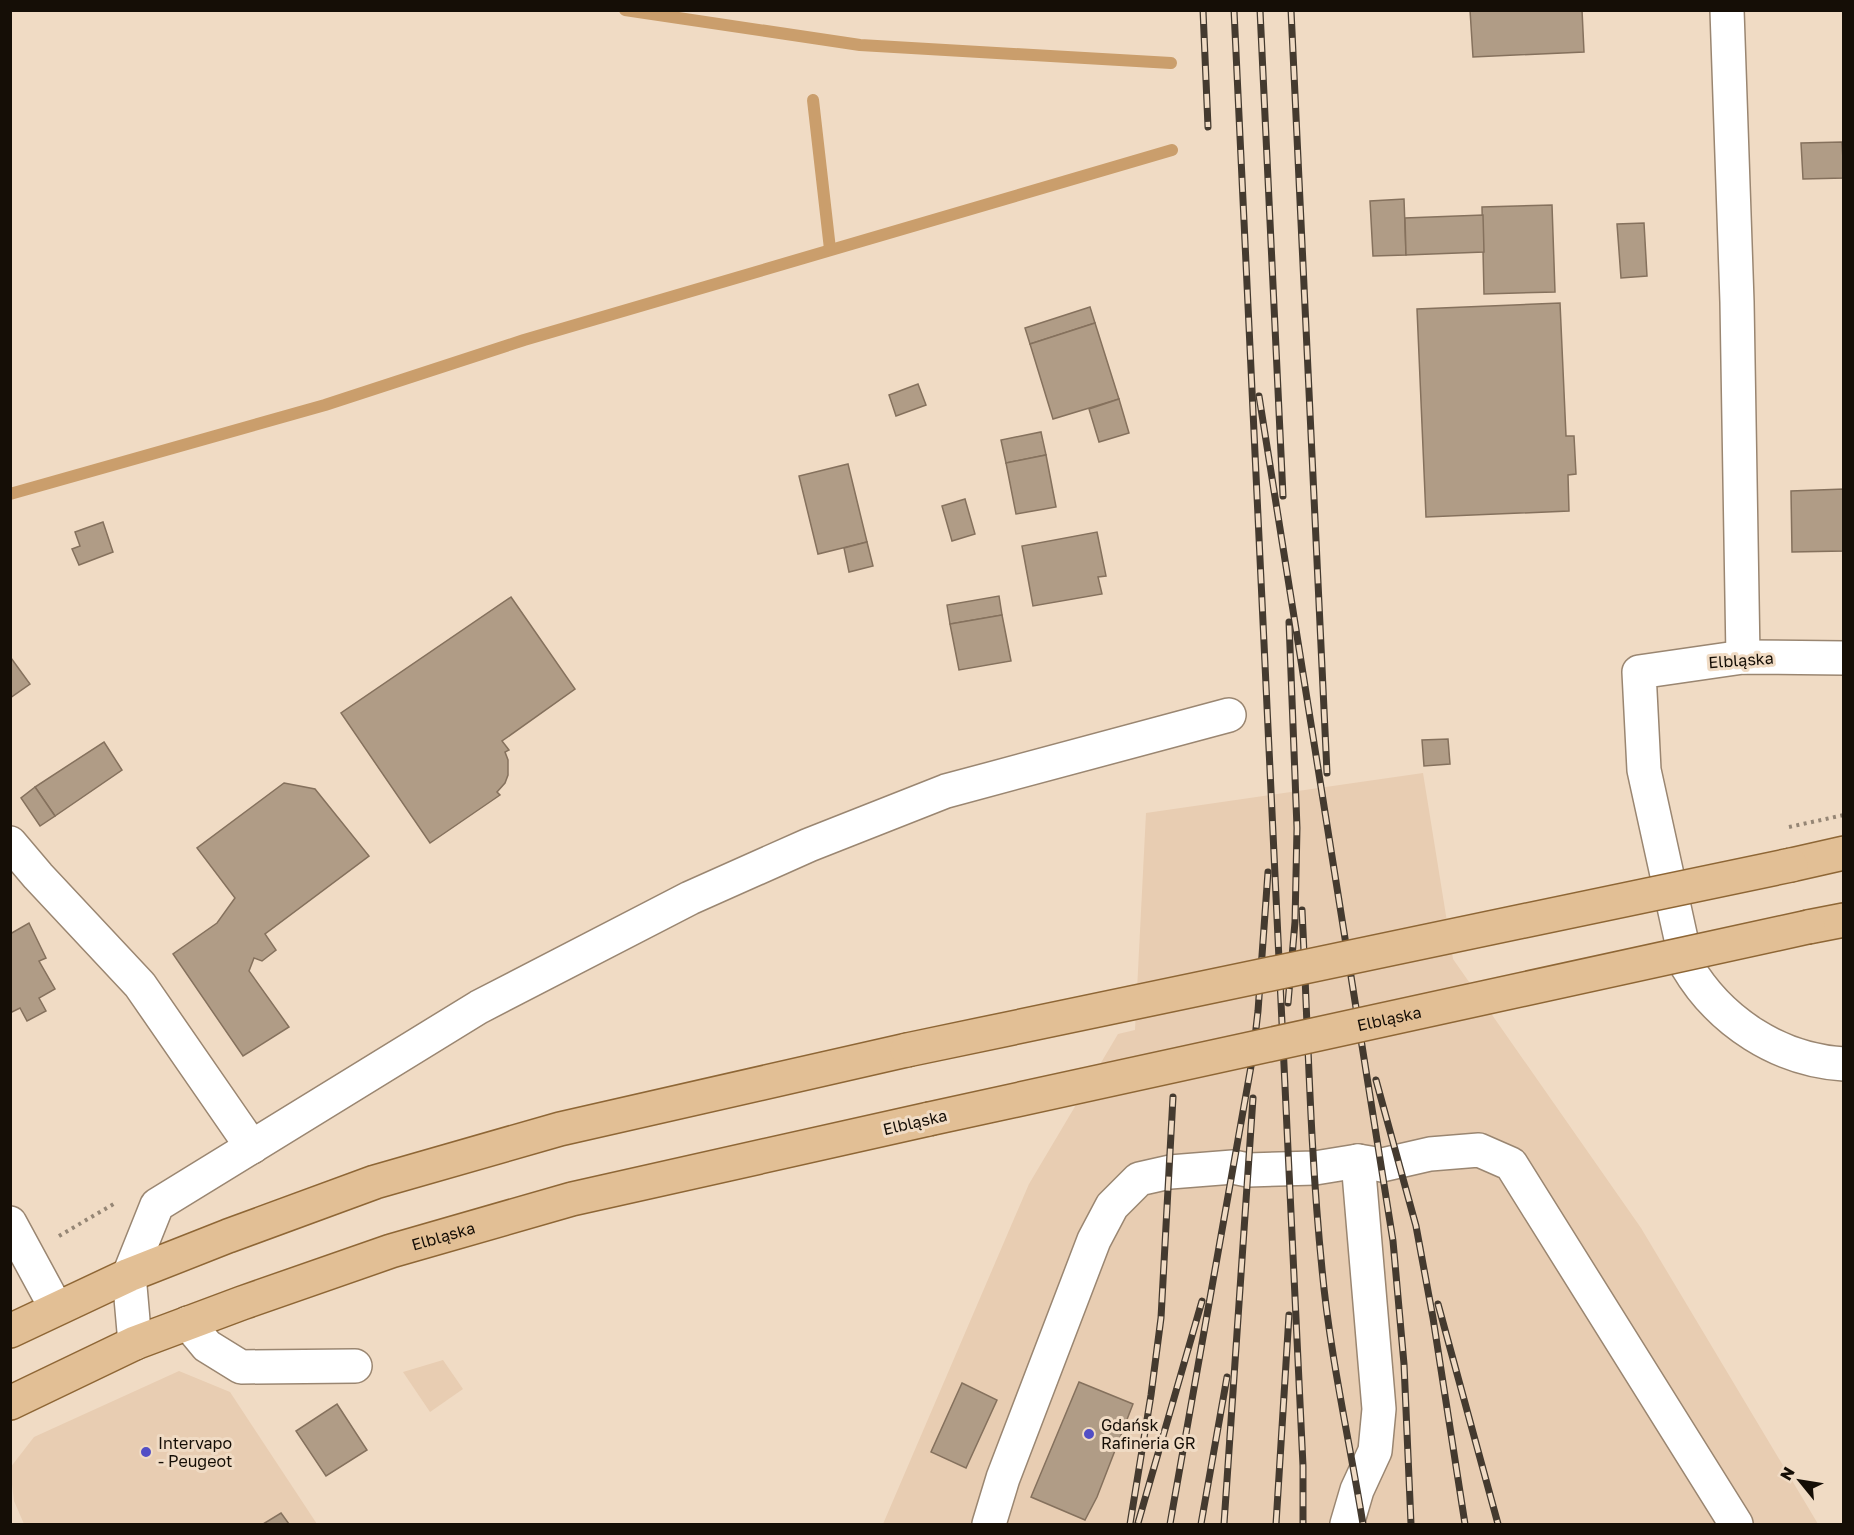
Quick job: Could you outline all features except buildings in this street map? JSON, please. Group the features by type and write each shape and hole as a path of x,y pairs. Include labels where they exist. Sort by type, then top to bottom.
{"main road":[{"path":"10,1331 129,1275 375,1182 560,1129 907,1050 1844,853"},
{"name":"Elbląska","path":"10,1403 135,1343 188,1323 391,1251 572,1199 1844,920"}],"street":[{"path":"1727,10 1737,302 1743,657"},
{"name":"Elbląska","path":"1844,658 1743,657 1639,672 1644,770 1687,966 1699,987 1729,1017 1759,1039 1794,1054 1826,1063 1844,1064"},
{"path":"135,1343 129,1275 157,1205 479,1007 690,898 809,845 946,791 1228,715"},
{"path":"10,843 140,985 252,1147"},
{"path":"989,1524 1003,1478 1094,1240 1112,1206 1139,1179 1170,1172 1233,1167 1248,1170 1315,1168 1358,1161 1382,1165 1430,1155 1479,1150 1511,1164 1736,1524"},
{"path":"1347,1524 1357,1490 1374,1452 1379,1409 1358,1161"},
{"path":"10,1223 56,1308"},
{"path":"188,1323 207,1346 241,1367 355,1366"}],"path":[{"path":"27,1255 124,1198"}],"shaded area":[{"path":"1423,773 1453,959 1641,1228 1818,1524 883,1524 1029,1184 1118,1034 1135,1030 1146,813"},
{"path":"443,1360 463,1389 430,1412 403,1372"},
{"name":"Intervapo - Peugeot","path":"179,1371 230,1392 317,1524 24,1524 14,1501 10,1468 34,1437"}],"waterway":[{"path":"625,10 860,45 1171,63"},
{"path":"813,100 830,249"},
{"path":"10,494 325,405 524,340 1172,150"}],"railway":[{"path":"1203,10 1208,127"},
{"path":"1234,10 1303,1466 1303,1524"},
{"path":"1260,10 1283,496"},
{"path":"1291,10 1327,773"},
{"path":"1259,396 1393,1241 1404,1364 1411,1524"},
{"path":"1288,1003 1295,922 1297,828 1289,622"},
{"path":"1170,1524 1253,1055 1268,872"},
{"path":"1302,910 1312,1135 1325,1301 1363,1524"},
{"path":"1376,1080 1416,1226 1433,1318 1465,1524"},
{"path":"1130,1524 1161,1318 1173,1097"},
{"path":"1224,1524 1253,1098"},
{"path":"1138,1523 1202,1301"},
{"path":"1438,1304 1498,1524"},
{"path":"1276,1524 1289,1315"},
{"path":"1201,1524 1227,1377"}],"place":[{"name":"Gdańsk Rafineria GR","path":"1089,1434"},
{"name":"Intervapo - Peugeot","path":"146,1452"}]}
